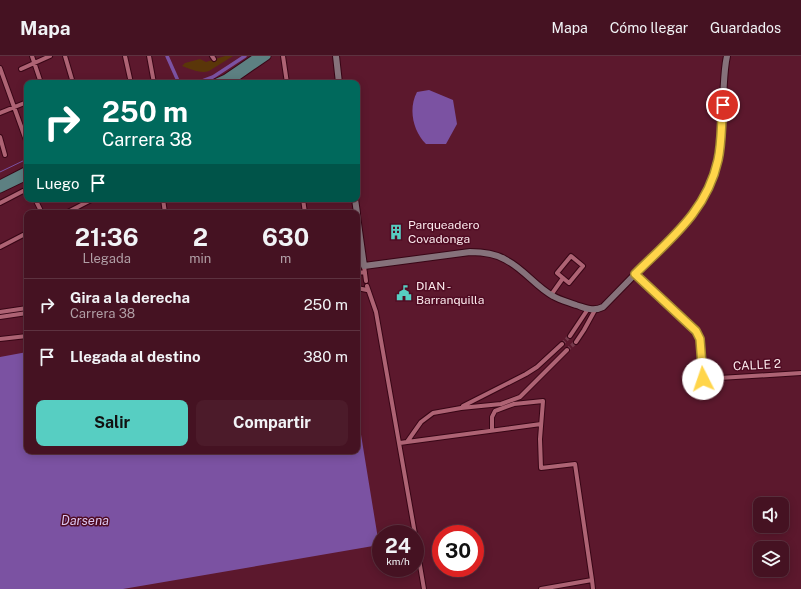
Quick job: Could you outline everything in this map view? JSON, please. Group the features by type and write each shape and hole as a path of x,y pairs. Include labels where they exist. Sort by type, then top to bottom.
{"main road":[{"path":"222,80 258,56"},
{"path":"231,80 267,56"},
{"path":"0,184 24,172"},
{"path":"0,189 24,177"}],"street":[{"path":"32,56 40,80"},
{"path":"21,69 50,56"},
{"path":"65,56 72,80"},
{"path":"125,56 130,80"},
{"path":"149,56 153,80"},
{"path":"283,56 287,80"},
{"path":"336,56 339,80"},
{"path":"362,265 470,252 487,253 497,255 512,263 551,295 591,310 603,307 689,219 700,205 710,187 718,160 720,146 727,56"},
{"path":"0,68 24,135"},
{"path":"0,113 24,103"},
{"path":"0,137 5,154"},
{"path":"0,203 24,191"},
{"path":"72,210 87,202"},
{"path":"0,247 24,235"},
{"path":"360,245 362,265 366,281"},
{"path":"571,256 583,266 570,283 564,278 557,273 571,256"},
{"name":"CALLE 2","path":"635,274 696,331 700,339 703,379 801,373"},
{"path":"551,295 564,278"},
{"path":"360,288 367,288 376,312 413,525"},
{"path":"0,312 24,308"},
{"path":"570,336 591,310"},
{"path":"576,342 584,330 591,310"},
{"path":"0,317 24,313"},
{"path":"0,339 24,336"},
{"path":"461,408 526,374 538,366 562,344"},
{"path":"407,442 421,422 433,413 461,408 501,404 520,397 567,350"},
{"path":"492,430 492,417 495,411 525,402 543,401 541,424 541,468 574,464 593,589"},
{"path":"400,443 541,424"},
{"path":"422,577 424,589"},
{"path":"541,589 592,580"}],"shaded area":[{"path":"225,56 233,56 206,72 199,72 182,66 185,63 200,59 206,62"}],"water":[{"path":"429,90 453,100 457,124 446,144 426,144 418,133 413,120 413,105 417,92"},
{"name":"Darsena","path":"24,353 24,454 360,454 360,428 376,525 372,525 372,546 123,589 0,589 0,357"}],"waterway":[{"path":"167,56 178,80"},
{"path":"205,80 213,77 245,56"},
{"path":"0,172 24,160"}],"tunnel":[{"path":"562,344 570,336"},
{"path":"567,350 576,342"}],"place":[{"name":"Parqueadero Covadonga","path":"396,232"},
{"name":"DIAN - Barranquilla","path":"404,293"}],"route":[{"path":"703,379 700,339 696,331 635,274 689,219 700,205 710,187 718,160 723,105"}]}
